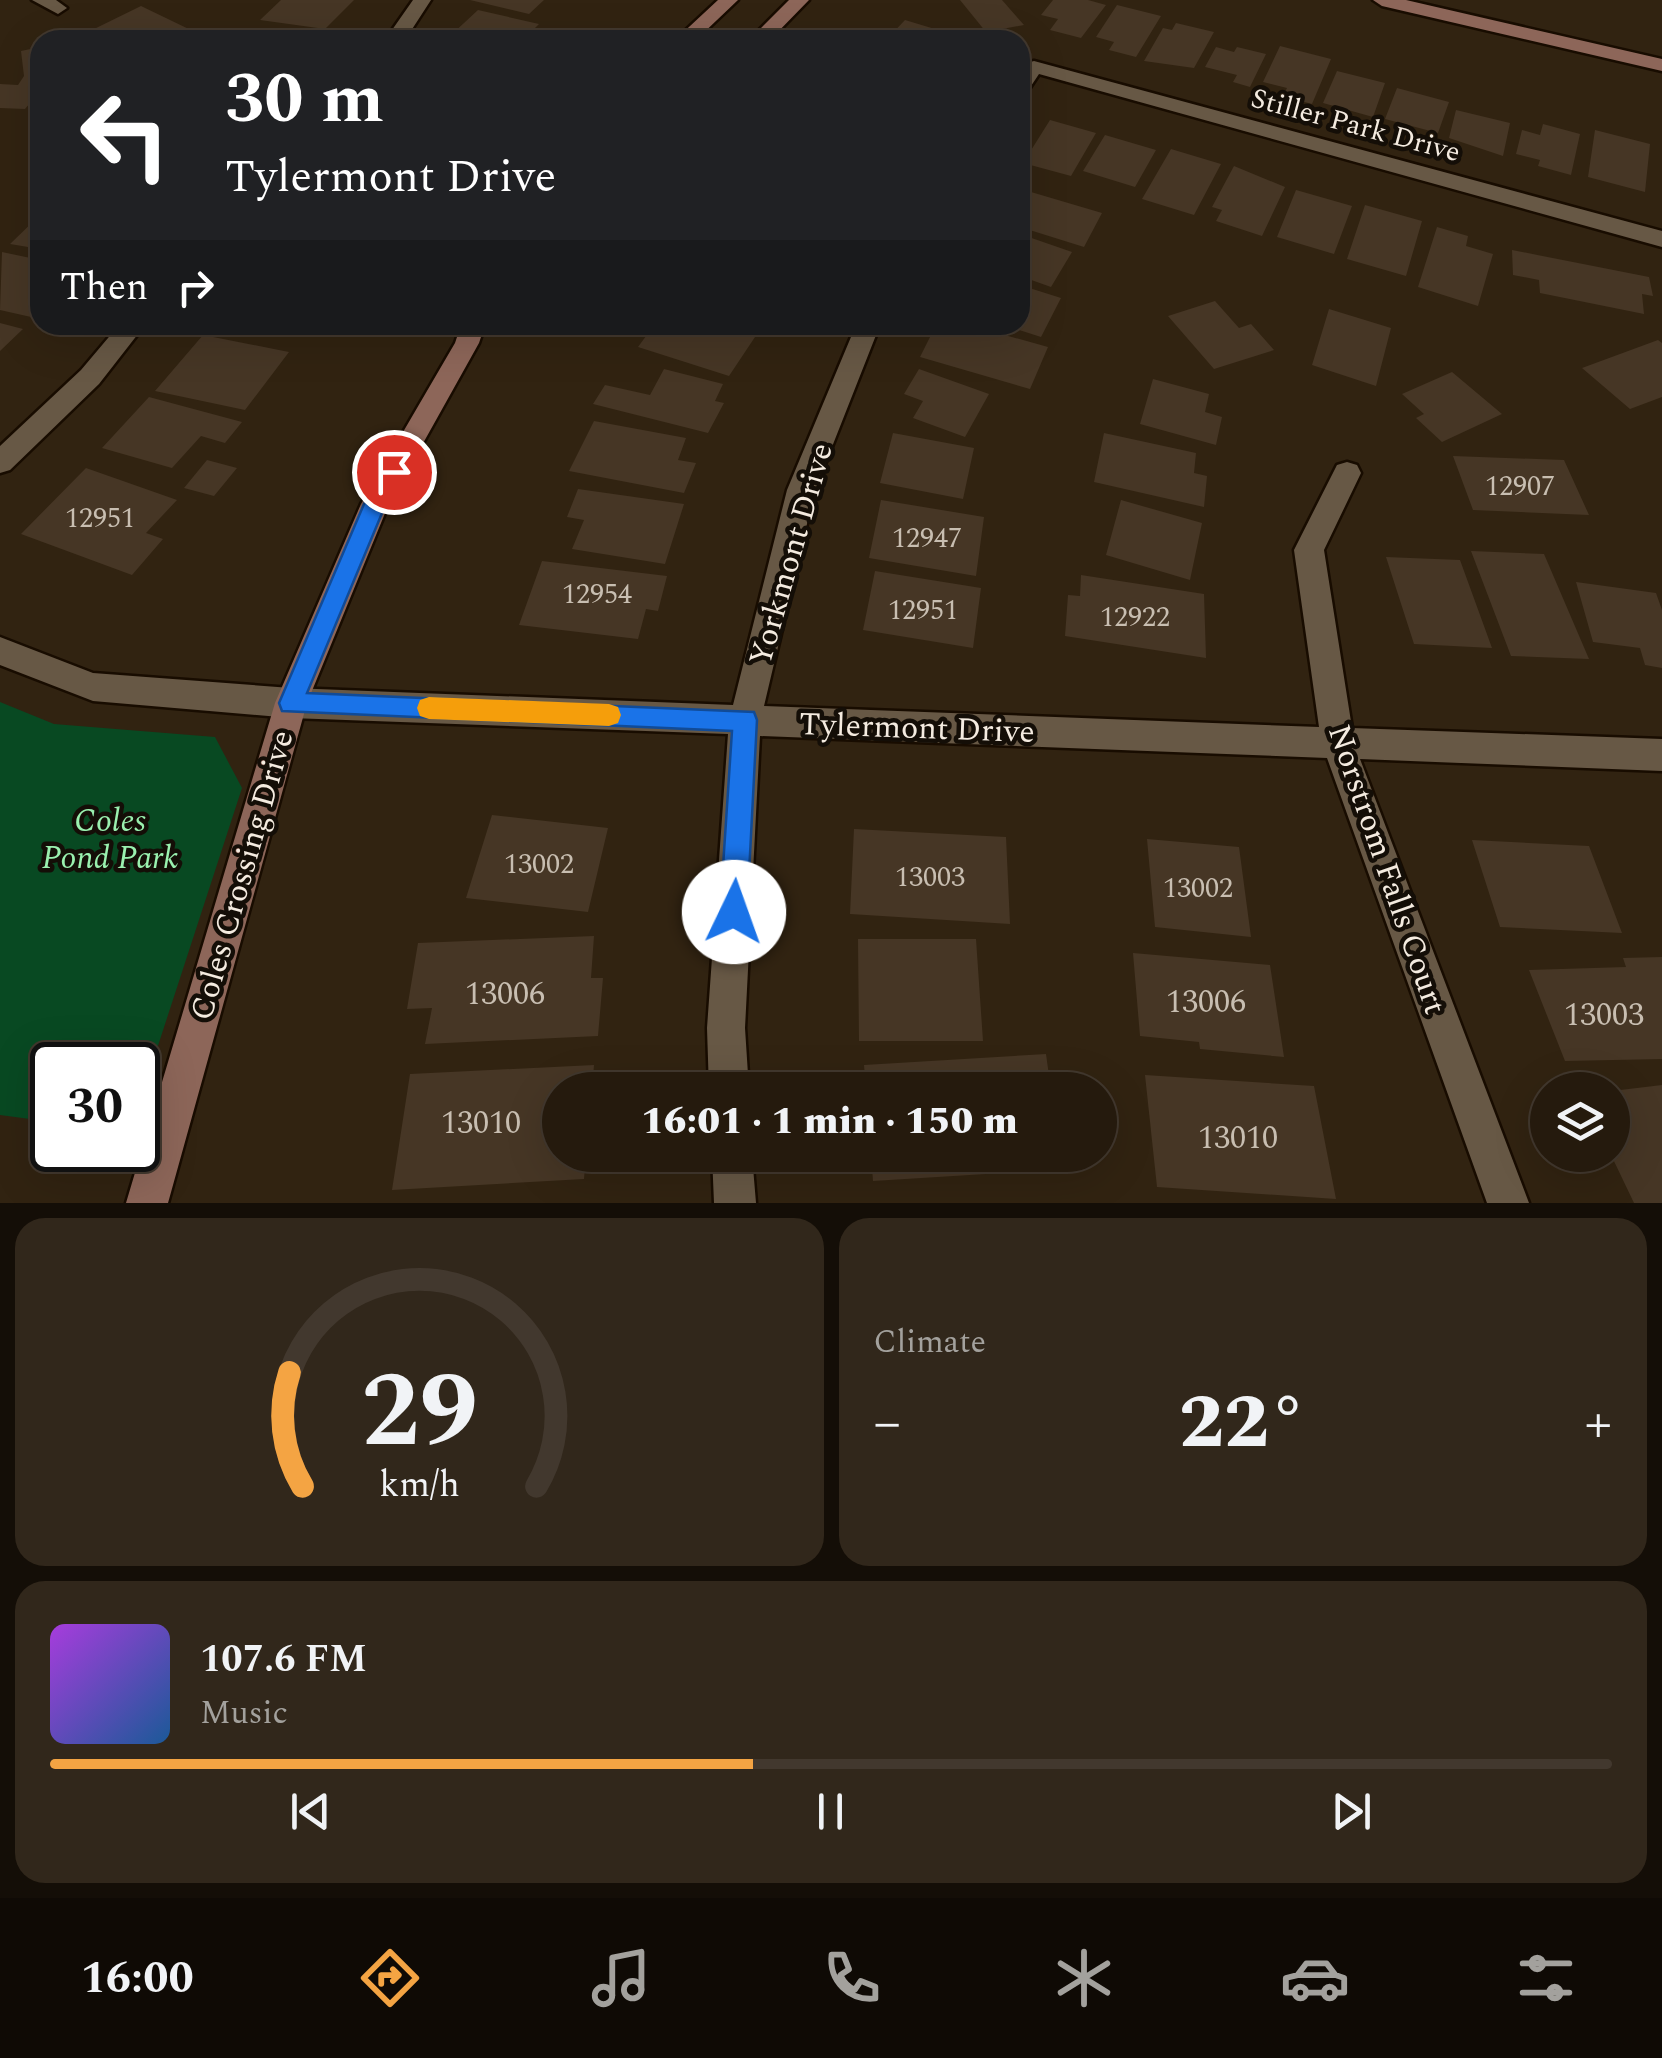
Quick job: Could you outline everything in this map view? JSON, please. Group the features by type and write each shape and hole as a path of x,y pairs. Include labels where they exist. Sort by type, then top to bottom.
{"street":[{"path":"402,30 422,0"},
{"path":"696,30 729,0"},
{"path":"769,30 800,0"},
{"path":"1382,0 1662,66"},
{"name":"Stiller Park Drive","path":"1030,73 1034,67 1662,240"},
{"path":"0,462 90,377 125,335"},
{"name":"Coles Crossing Drive","path":"147,1203 291,703 375,504 472,335"},
{"name":"Yorkmont Drive","path":"728,1072 726,1028 745,720 801,490 864,335"},
{"name":"Norstrom Falls Court","path":"1348,474 1309,550 1338,743 1508,1203"},
{"name":"Tylermont Drive","path":"0,651 93,687 291,703 1662,755"},
{"path":"733,1172 735,1203"}],"green space":[{"name":"Coles Pond Park","path":"0,702 54,724 215,737 242,788 159,1042 30,1042 30,1119 0,1115"}],"building":[{"path":"281,0 354,0 325,29 260,20"},
{"path":"470,0 544,0 529,14"},
{"path":"960,0 1002,0 1024,25 997,30 984,30"},
{"path":"1053,0 1088,0 1106,5 1081,38 1050,30 1058,19 1041,15"},
{"path":"1117,5 1161,16 1136,57 1109,50 1114,42 1096,37"},
{"path":"141,6 191,30 92,30"},
{"path":"478,10 539,24 533,30 456,30"},
{"path":"905,20 938,30 896,30"},
{"path":"1176,23 1214,32 1194,68 1144,61 1163,28 1172,30"},
{"path":"1280,46 1331,59 1312,104 1283,96 1287,88 1263,82"},
{"path":"1216,47 1266,54 1250,87 1233,82 1237,75 1205,67"},
{"path":"30,49 30,103 25,109 0,108 0,84 18,85 24,76 21,51"},
{"path":"1337,71 1385,83 1373,117 1323,103"},
{"path":"1397,88 1449,102 1438,133 1385,119"},
{"path":"1456,110 1510,123 1503,156 1449,138"},
{"path":"1050,120 1096,133 1071,176 1030,165 1030,152"},
{"path":"1543,124 1580,134 1571,175 1538,166 1540,160 1516,154 1522,130 1540,135"},
{"path":"1595,130 1650,144 1645,192 1588,177"},
{"path":"1105,135 1156,150 1135,187 1083,171"},
{"path":"1171,149 1221,164 1194,215 1142,199"},
{"path":"1234,166 1285,187 1262,236 1216,221 1222,210 1212,207"},
{"path":"1296,190 1352,206 1334,254 1277,237"},
{"path":"1030,194 1102,213 1084,247 1030,230"},
{"path":"1365,205 1422,221 1406,276 1347,259"},
{"path":"30,225 30,247 10,244"},
{"path":"1437,227 1468,236 1466,246 1493,254 1478,306 1418,287"},
{"path":"1030,237 1072,252 1051,287 1030,280"},
{"path":"1512,250 1649,277 1653,296 1642,294 1644,314 1540,293 1539,280 1513,275"},
{"path":"2,252 30,258 30,317 0,310"},
{"path":"1030,288 1061,298 1041,337 1030,333"},
{"path":"1215,301 1239,328 1251,324 1274,350 1214,369 1168,316"},
{"path":"1329,309 1391,328 1376,386 1312,365"},
{"path":"0,323 23,329 0,351"},
{"path":"203,335 289,352 245,410 155,391"},
{"path":"647,335 756,335 729,376 638,347"},
{"path":"931,335 1005,335 1048,347 1030,389 920,357"},
{"path":"1658,340 1662,343 1662,397 1630,409 1582,368"},
{"path":"664,369 723,384 715,401 724,403 708,433 593,404 605,385 650,395"},
{"path":"919,369 989,394 965,437 913,418 923,401 904,394"},
{"path":"1452,372 1502,414 1442,442 1416,418 1424,414 1402,394"},
{"path":"1153,379 1209,394 1205,412 1222,417 1216,445 1140,424"},
{"path":"149,397 242,422 225,443 201,436 172,468 102,448"},
{"path":"594,421 686,438 678,460 696,463 684,493 569,471"},
{"path":"893,433 974,448 963,499 880,483"},
{"path":"1104,433 1196,453 1194,473 1207,476 1204,507 1094,482"},
{"path":"1453,456 1564,460 1589,515 1473,510"},
{"path":"207,460 237,468 214,496 184,488"},
{"path":"86,468 177,500 146,533 163,539 132,575 21,534"},
{"path":"578,489 684,504 665,564 572,549 584,520 567,517"},
{"path":"881,500 984,517 976,576 869,558"},
{"path":"1121,500 1202,523 1190,580 1106,555"},
{"path":"1471,551 1544,554 1589,659 1511,656"},
{"path":"1386,557 1460,560 1492,648 1414,644"},
{"path":"542,561 667,576 658,611 646,609 638,639 519,625"},
{"path":"875,571 981,588 973,648 863,630"},
{"path":"1081,575 1204,594 1206,658 1065,636 1068,595 1080,596"},
{"path":"1576,582 1656,593 1662,610 1662,668 1645,665 1640,648 1593,642"},
{"path":"492,815 608,828 588,912 466,898"},
{"path":"854,829 1006,837 1010,924 850,914"},
{"path":"1147,839 1239,847 1251,937 1155,927"},
{"path":"1472,840 1589,846 1622,933 1500,927"},
{"path":"594,936 591,978 603,978 598,1036 425,1044 432,1008 407,1009 418,943"},
{"path":"858,939 976,939 983,1041 859,1041"},
{"path":"1133,953 1270,965 1284,1057 1200,1049 1199,1042 1140,1036"},
{"path":"1662,957 1662,1059 1565,1061 1529,970 1626,967 1623,958"},
{"path":"1046,1054 1048,1072 865,1072 864,1065"},
{"path":"594,1065 593,1072 542,1072 542,1172 585,1172 584,1179 392,1190 410,1074"},
{"path":"1145,1075 1314,1086 1336,1199 1157,1187"},
{"path":"1662,1085 1662,1203 1634,1203 1619,1172 1630,1172 1630,1089"},
{"path":"872,1172 1016,1172 873,1181"}],"slow traffic":[{"path":"429,708 609,715"}],"route":[{"path":"394,472 375,504 291,703 745,720 734,912"}]}
